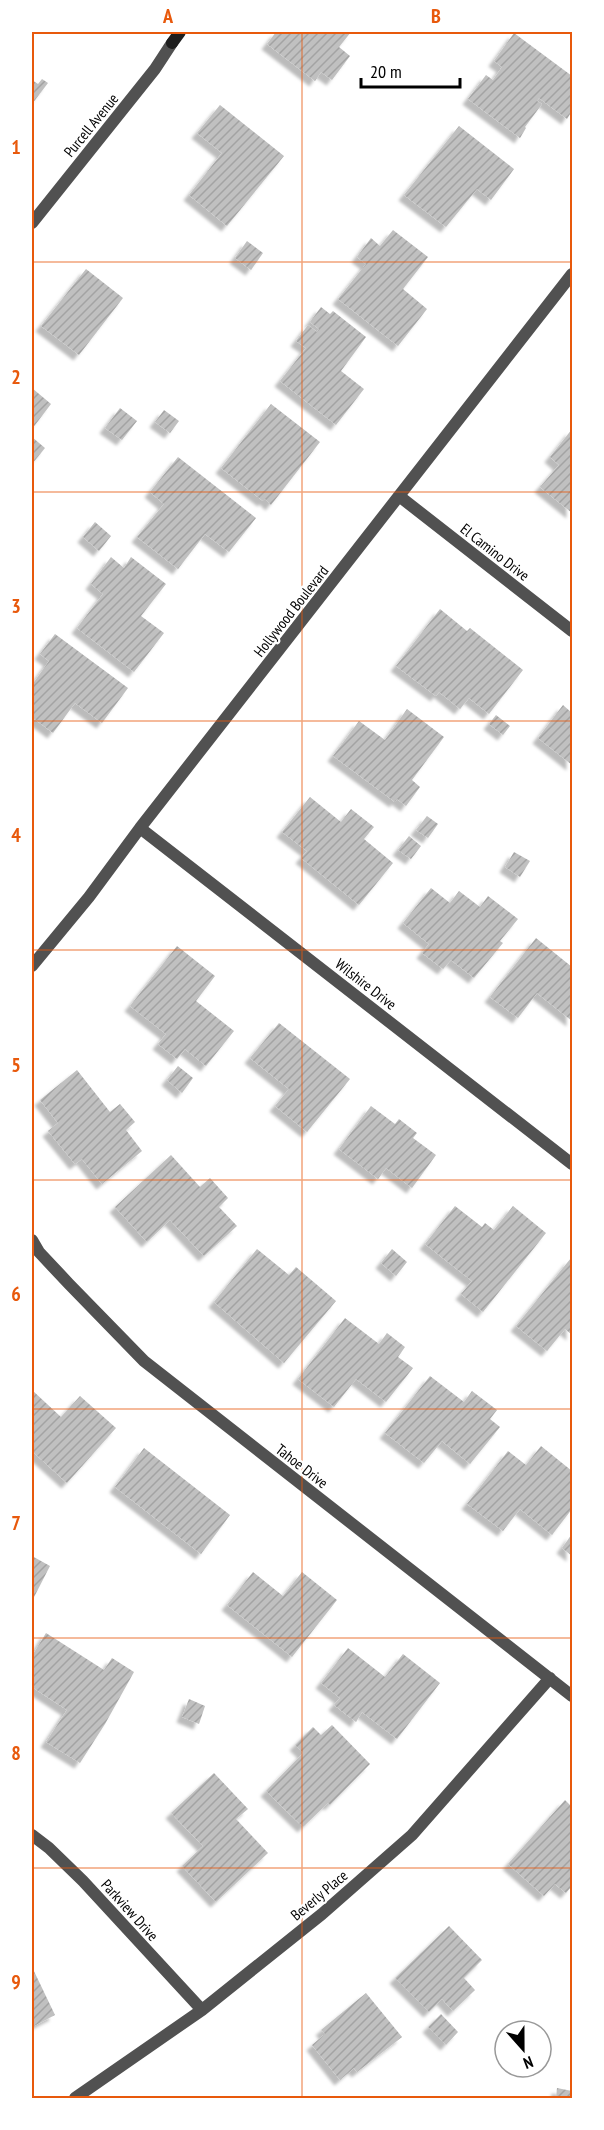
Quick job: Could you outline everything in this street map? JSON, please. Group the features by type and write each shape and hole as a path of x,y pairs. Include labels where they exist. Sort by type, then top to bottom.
{"street":[{"name":"Purcell Avenue","path":"32,223 155,69 180,32"},
{"name":"Hollywood Boulevard","path":"32,966 89,897 140,828 573,274"},
{"name":"El Camino Drive","path":"399,496 573,631"},
{"name":"Wilshire Drive","path":"140,828 573,1164"},
{"name":"Tahoe Drive","path":"32,1240 39,1252 144,1361 573,1696"},
{"name":"Beverly Place","path":"75,2098 202,2010 322,1914 412,1835 550,1678"},
{"name":"Parkview Drive","path":"32,1835 83,1881 202,2010"}],"building":[{"path":"276,32 351,32 339,47 350,56 332,80 321,72 315,81 267,44"},
{"path":"514,33 572,76 572,111 567,119 539,98 537,101 542,104 520,138 468,99 486,75 493,80 502,67 494,61"},
{"path":"42,79 48,83 32,104 32,80 38,84"},
{"path":"220,105 284,156 227,226 189,195 222,153 197,133"},
{"path":"459,126 514,169 491,200 477,189 446,227 404,195"},
{"path":"393,230 428,257 403,289 427,309 398,346 338,299 366,264 357,257 371,238 380,246"},
{"path":"247,241 263,253 251,270 235,258"},
{"path":"86,269 123,298 79,355 41,326"},
{"path":"321,307 330,314 333,311 366,337 341,371 364,389 336,425 280,381 306,348 296,341 308,325 317,332 319,329 310,322"},
{"path":"32,388 51,404 32,429"},
{"path":"271,404 320,442 271,505 221,468"},
{"path":"120,408 137,421 122,440 105,428"},
{"path":"164,410 179,421 170,433 155,422"},
{"path":"572,429 572,513 540,487 559,465 550,457"},
{"path":"32,437 45,448 32,464"},
{"path":"178,457 256,518 229,552 205,534 178,569 137,537 164,504 150,492"},
{"path":"95,522 111,536 99,551 83,537"},
{"path":"111,557 124,568 131,557 166,584 141,616 164,633 134,672 77,628 103,594 91,584"},
{"path":"440,609 467,631 470,628 523,670 489,714 469,698 460,709 439,692 436,696 396,666"},
{"path":"55,634 128,688 102,723 75,703 53,733 32,717 32,685 49,661 40,654"},
{"path":"563,705 572,713 572,765 538,738"},
{"path":"407,709 444,737 412,780 420,787 406,806 397,799 395,802 333,756 359,721 385,740"},
{"path":"496,715 510,726 503,735 489,724"},
{"path":"310,797 341,822 351,809 374,827 364,839 393,863 359,905 301,858 307,851 282,832"},
{"path":"427,816 438,824 428,838 416,830"},
{"path":"409,836 421,846 411,859 398,850"},
{"path":"514,852 530,861 520,877 505,867"},
{"path":"431,888 450,903 459,891 480,907 488,896 518,919 500,941 503,943 474,978 451,960 443,969 422,953 429,944 403,923"},
{"path":"536,938 572,967 572,1021 537,993 518,1018 490,997"},
{"path":"177,946 215,976 196,1001 234,1031 206,1066 185,1049 177,1059 158,1044 166,1034 130,1006"},
{"path":"279,1023 350,1079 307,1132 275,1106 289,1089 250,1058"},
{"path":"178,1066 193,1078 182,1093 167,1080"},
{"path":"77,1070 110,1112 120,1104 135,1122 126,1130 142,1151 102,1184 82,1159 75,1164 48,1131 58,1123 40,1100"},
{"path":"371,1106 395,1124 399,1119 417,1133 413,1138 436,1155 412,1188 386,1168 378,1179 339,1149"},
{"path":"171,1155 200,1187 210,1178 228,1198 219,1207 237,1226 204,1256 170,1220 147,1242 115,1207"},
{"path":"455,1206 482,1227 485,1223 494,1230 513,1206 546,1233 483,1312 461,1294 472,1281 425,1244"},
{"path":"257,1249 289,1275 296,1267 336,1301 284,1363 214,1302"},
{"path":"392,1249 407,1262 396,1276 381,1263"},
{"path":"571,1258 572,1335 565,1329 547,1351 516,1326"},
{"path":"345,1318 379,1344 387,1333 405,1347 398,1357 413,1368 386,1402 356,1379 334,1407 298,1379"},
{"path":"430,1376 464,1402 472,1391 497,1410 490,1419 500,1427 470,1464 442,1441 424,1463 385,1433"},
{"path":"32,1390 61,1417 80,1396 116,1428 67,1483 32,1451"},
{"path":"541,1446 572,1471 572,1509 552,1535 520,1509 503,1531 467,1504 508,1451 526,1465"},
{"path":"144,1448 230,1515 201,1554 115,1487"},
{"path":"572,1534 572,1556 562,1548"},
{"path":"32,1556 50,1566 32,1601"},
{"path":"253,1572 283,1596 302,1572 337,1600 292,1657 227,1605"},
{"path":"46,1633 104,1670 112,1658 134,1672 80,1763 46,1742 67,1710 32,1687 32,1656"},
{"path":"348,1648 385,1677 403,1654 440,1683 397,1739 362,1712 356,1722 334,1705 340,1698 321,1683"},
{"path":"189,1699 205,1706 199,1724 182,1717"},
{"path":"332,1725 370,1764 330,1805 328,1803 303,1827 266,1791 303,1753 295,1745 313,1727 321,1735"},
{"path":"214,1773 248,1809 236,1819 268,1853 216,1902 182,1866 203,1846 171,1813"},
{"path":"565,1800 572,1807 572,1886 566,1893 555,1884 544,1896 508,1864"},
{"path":"449,1926 482,1960 464,1978 475,1990 453,2011 442,1999 429,2012 395,1978"},
{"path":"32,1967 55,2015 32,2027"},
{"path":"366,1993 402,2037 357,2072 354,2068 340,2080 312,2045 325,2034 321,2030"},
{"path":"441,2014 458,2032 446,2045 428,2027"},
{"path":"557,2088 572,2091 572,2098 556,2098"}]}
